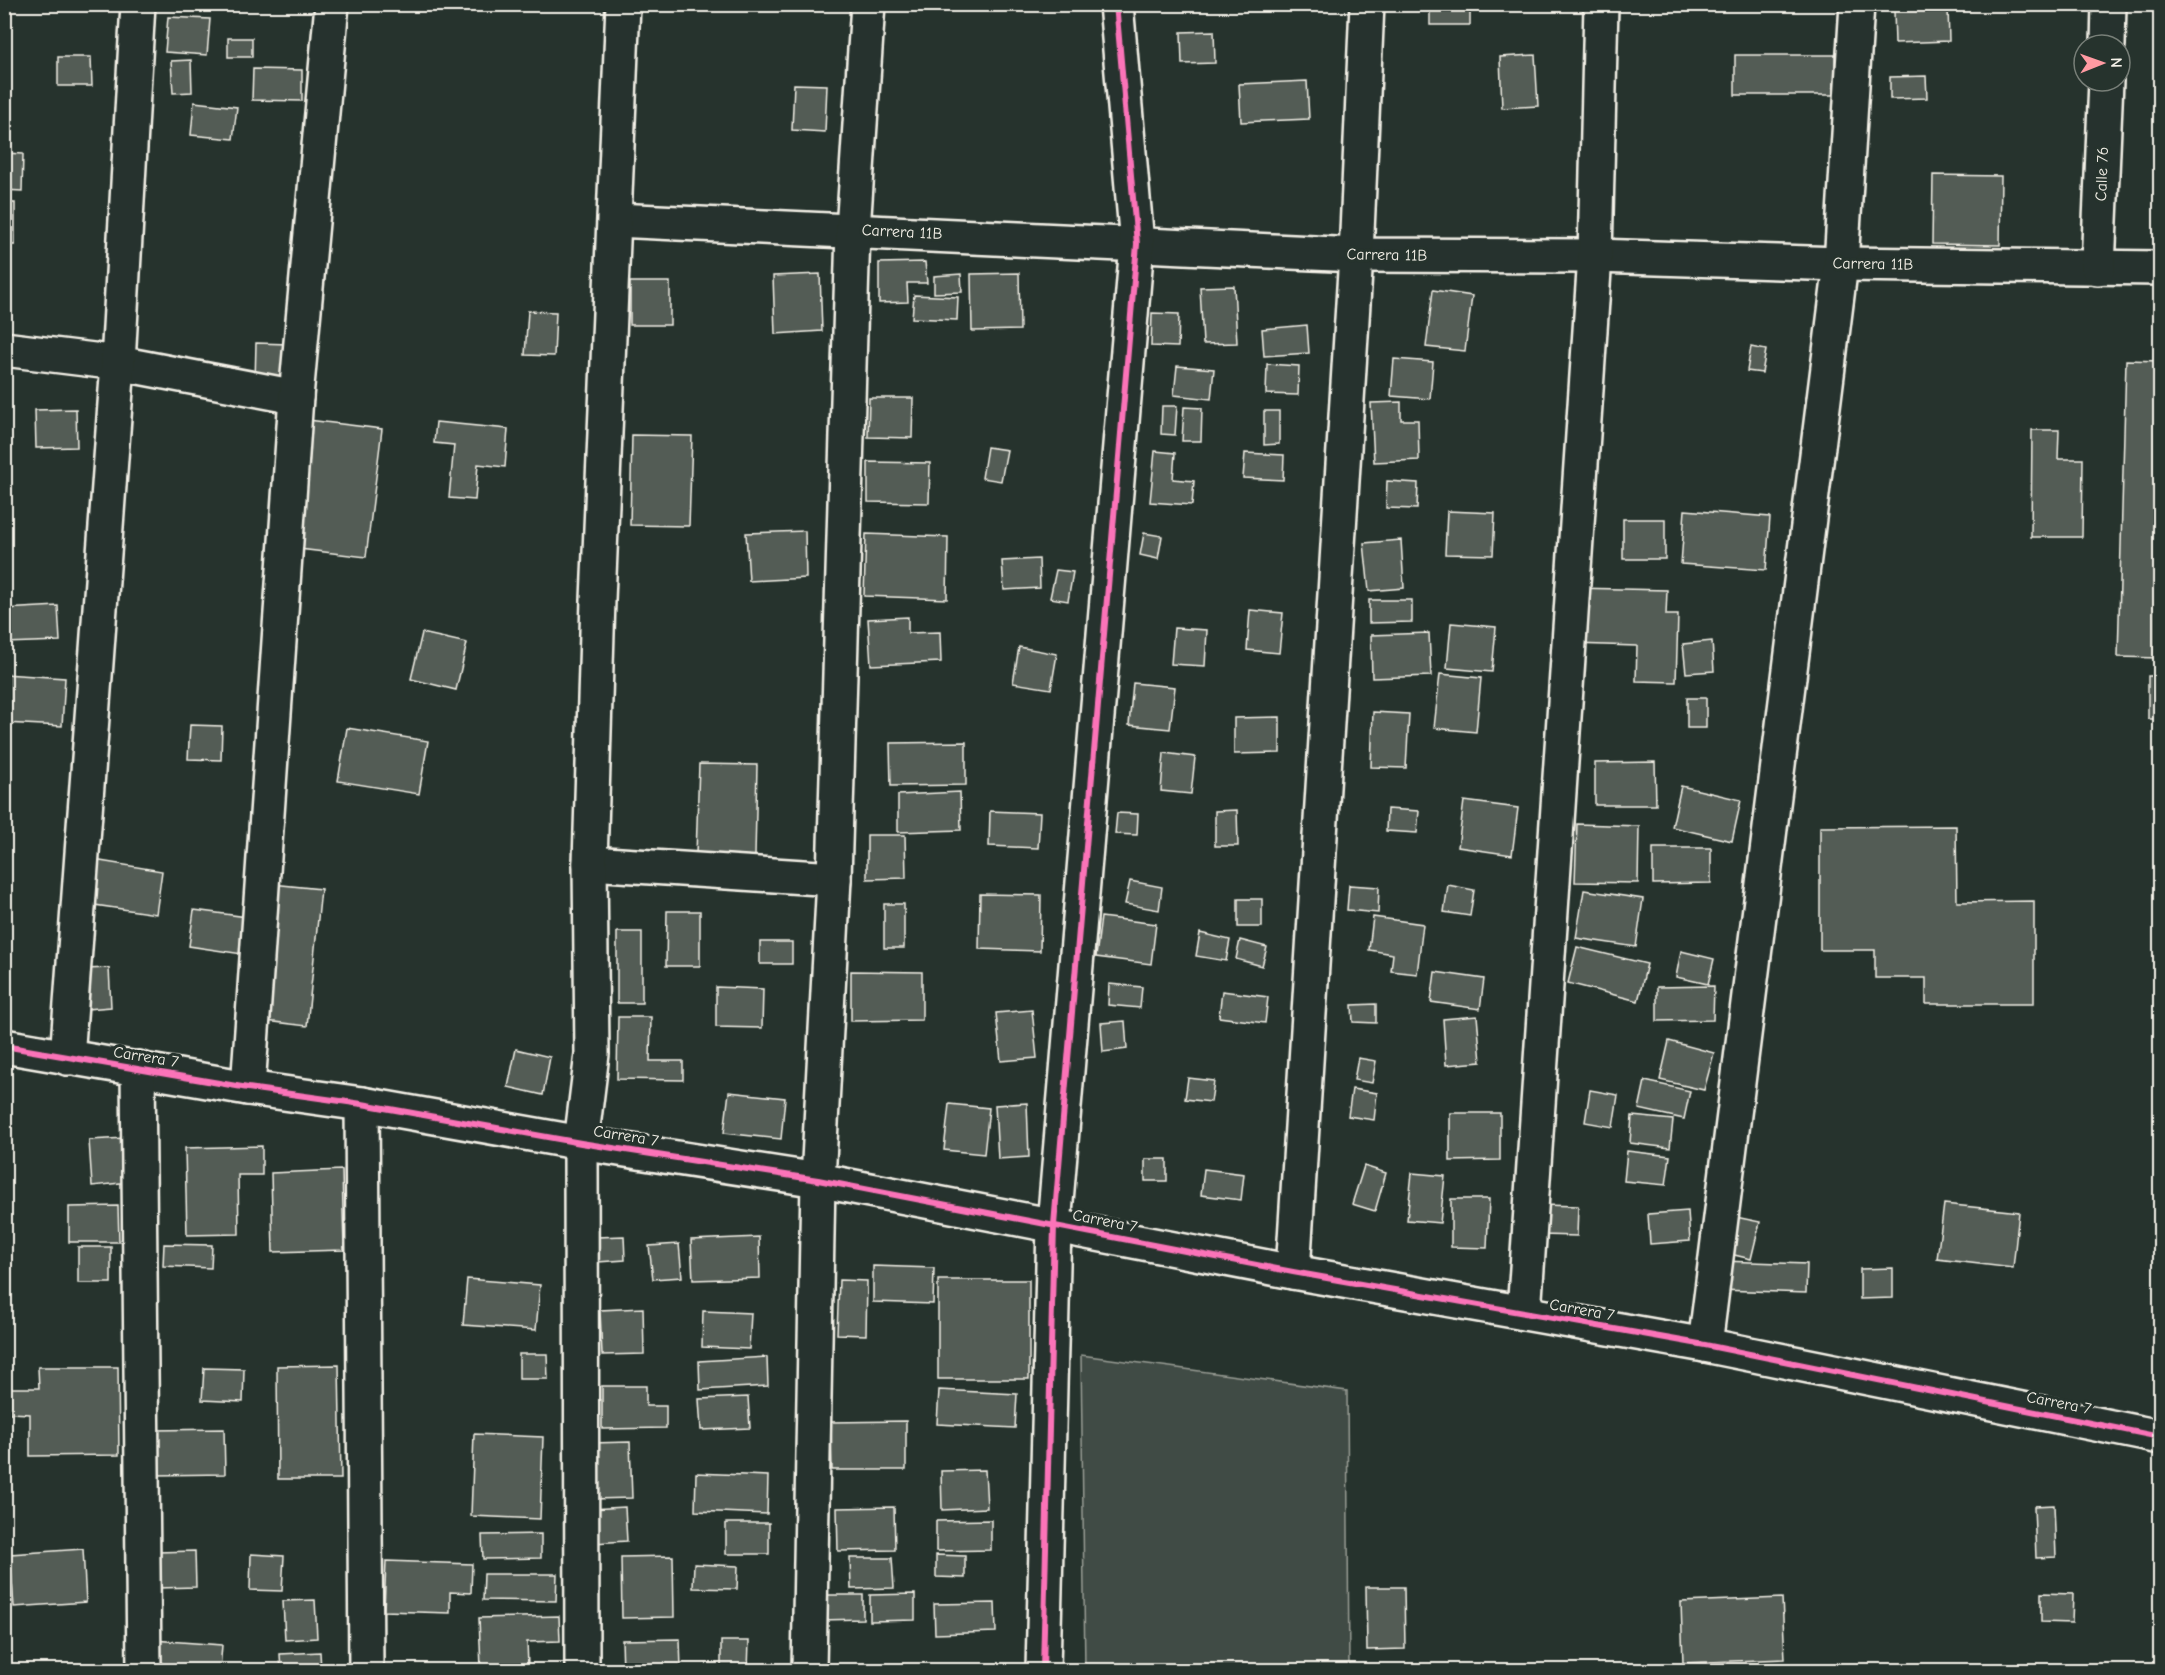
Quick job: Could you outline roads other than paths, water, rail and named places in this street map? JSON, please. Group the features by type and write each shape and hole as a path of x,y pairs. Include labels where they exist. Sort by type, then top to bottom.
{"street":[{"path":"67,1058 118,363 138,4"},
{"path":"248,1088 296,397 332,4"},
{"path":"582,1671 581,1143 592,1054 590,862 598,600 623,4"},
{"path":"809,1671 818,1180 834,879 853,230 868,4"},
{"path":"1043,1671 1054,1225 1137,244 1116,4"},
{"path":"1293,1272 1356,255 1367,4"},
{"path":"1524,1313 1595,256 1602,4"},
{"path":"1705,1345 1841,264 1857,4"},
{"path":"2108,33 2109,4"},
{"name":"Calle 76","path":"2098,268 2105,93"},
{"name":"Carrera 11B","path":"615,220 1356,255 1595,256 1841,264 2160,268"},
{"path":"4,349 118,363 296,397"},
{"path":"590,862 834,879"},
{"name":"Carrera 7","path":"4,1046 248,1088 362,1104 581,1143 818,1180 1293,1272 1705,1345 2160,1437"},
{"path":"138,1068 144,1671"},
{"path":"362,1104 366,1671"}]}
